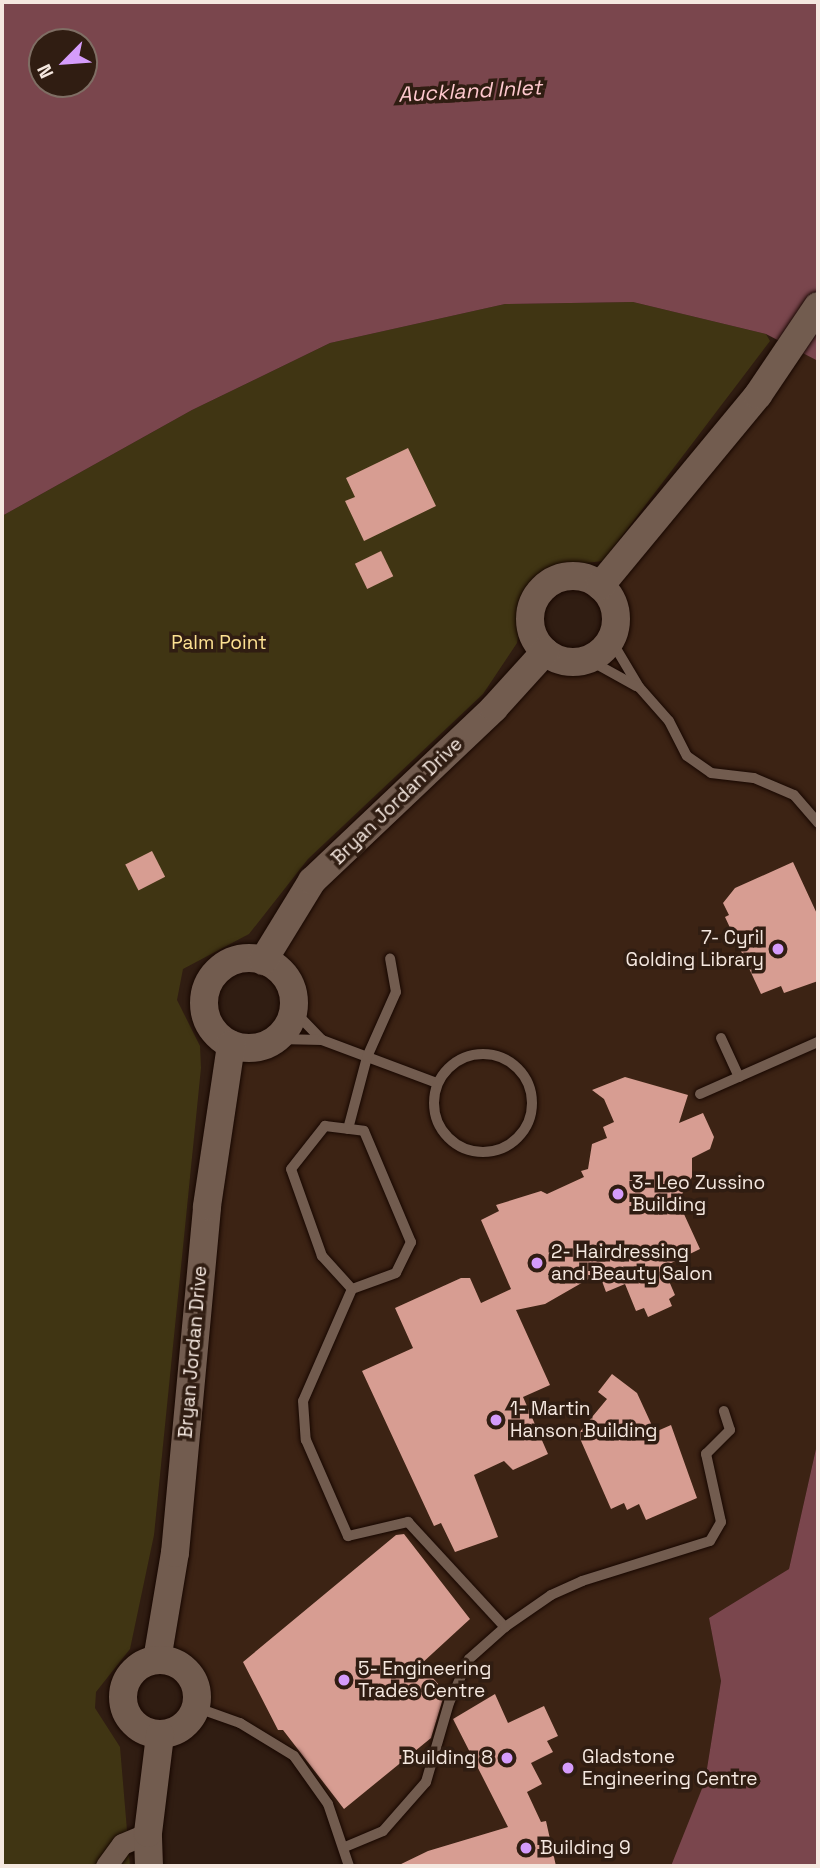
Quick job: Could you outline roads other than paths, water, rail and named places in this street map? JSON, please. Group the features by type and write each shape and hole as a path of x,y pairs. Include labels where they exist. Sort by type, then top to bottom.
{"main road":[{"path":"600,586 758,395 818,306"},
{"path":"573,576 600,586 615,611 611,640 589,660 566,661 545,652 531,627 531,612 545,587 573,576"},
{"name":"Bryan Jordan Drive","path":"263,961 312,881 494,708 545,652"},
{"path":"234,960 263,961 288,980 294,1011 278,1039 263,1046 231,1045 220,1038 206,1016 206,991 217,973 234,960"},
{"name":"Bryan Jordan Drive","path":"157,1660 175,1553 207,1206 231,1045"},
{"path":"157,1660 171,1662 192,1680 195,1707 182,1727 160,1735 136,1726 123,1703 127,1679 135,1669 157,1660"},
{"path":"149,1866 148,1833 160,1735"}],"street":[{"path":"106,1866 122,1844 148,1833"}],"lane":[{"path":"611,640 639,687 669,721 687,756 711,773 754,778 794,795 818,823"},
{"path":"589,660 639,687"},
{"path":"348,1129 367,1057 396,992 390,959"},
{"path":"294,1011 322,1040"},
{"path":"721,1038 739,1077"},
{"path":"278,1039 322,1040 437,1083"},
{"path":"700,1094 818,1042"},
{"path":"472,1054 503,1058 526,1079 532,1109 527,1124 505,1147 488,1152 456,1144 436,1117 437,1083 458,1060 472,1054"},
{"path":"352,1289 321,1256 291,1169 325,1126 364,1131 411,1242 396,1273 352,1289 303,1401 306,1440 348,1536 408,1522 505,1626"},
{"path":"345,1847 383,1831 426,1782 449,1703 469,1659 505,1626 551,1595 582,1581 710,1541 721,1522 706,1454 730,1430 724,1411"},
{"path":"195,1707 240,1723 294,1756 328,1804 345,1847 349,1866"}],"water":[{"name":"Auckland Inlet","path":"2,2 818,2 818,361 766,334 633,302 505,304 330,343 192,410 2,516"},
{"path":"818,1440 818,1866 671,1866 705,1781 721,1681 709,1618 789,1569"}],"place":[{"name":"7- Cyril Golding Library","path":"778,949"},
{"name":"3- Leo Zussino Building","path":"618,1194"},
{"name":"2- Hairdressing and Beauty Salon","path":"537,1263"},
{"name":"1- Martin Hanson Building","path":"496,1420"},
{"name":"5- Engineering Trades Centre","path":"344,1680"},
{"name":"Building 8","path":"507,1758"},
{"name":"Gladstone Engineering Centre","path":"568,1768"},
{"name":"Building 9","path":"526,1848"}],"park label":[{"name":"Palm Point","path":"219,643"}]}
